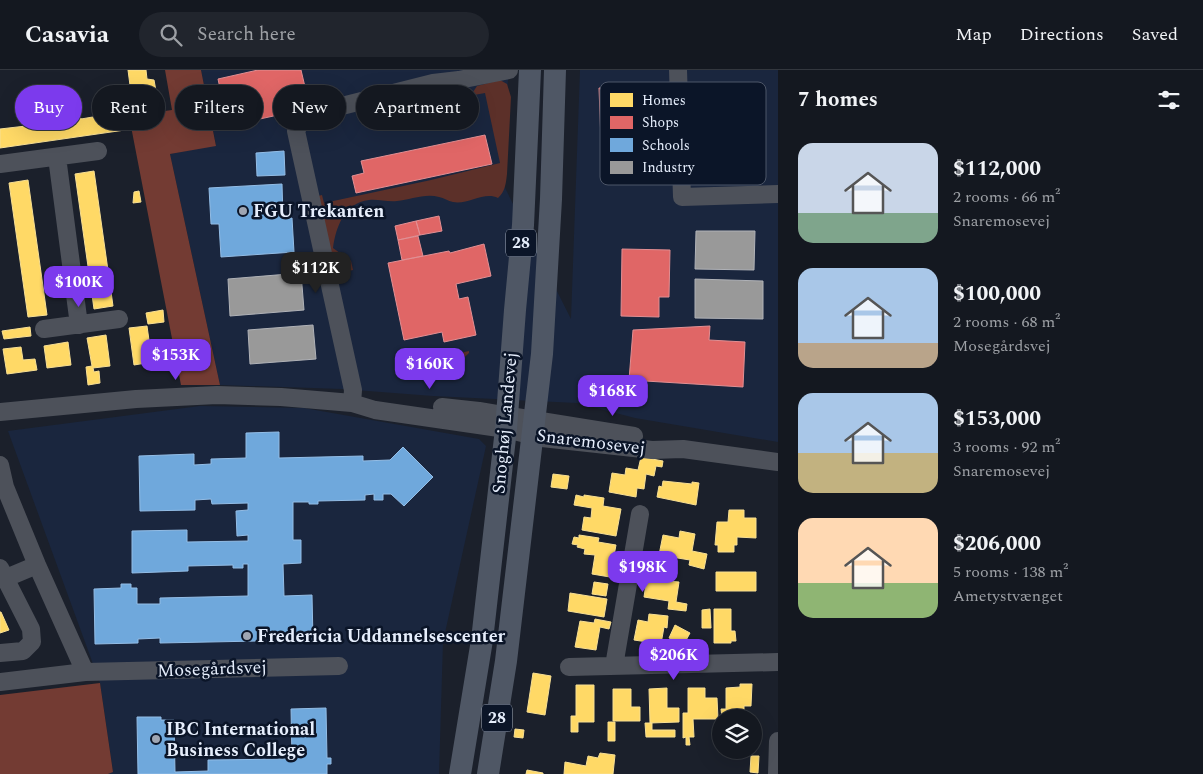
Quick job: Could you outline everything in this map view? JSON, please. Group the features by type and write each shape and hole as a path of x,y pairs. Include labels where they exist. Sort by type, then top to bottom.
{"main road":[{"name":"Snoghøj Landevej","path":"488,774 506,661 520,425 515,310 523,225 530,70"},
{"path":"542,70 541,158 551,199"},
{"name":"Snoghøj Landevej","path":"460,774 520,425 546,306 555,70"}],"street":[{"path":"352,403 353,390 296,131 302,119 318,112 453,70"},
{"path":"431,76 460,80 509,70"},
{"path":"0,164 98,151"},
{"path":"57,157 79,325"},
{"path":"682,185 682,197 778,194"},
{"path":"44,329 119,319"},
{"name":"Snaremosevej","path":"0,412 136,399 217,395 281,397 352,403 368,400 479,411 520,425 652,450 683,449 778,462"},
{"path":"0,465 5,487 37,565 85,672"},
{"path":"614,666 640,514"},
{"path":"0,653 23,650 32,642 31,629 3,573 37,565"},
{"path":"569,667 778,662"},
{"name":"Mosegårdsvej","path":"0,682 85,672 339,666"},
{"path":"777,774 778,741"}],"shaded area":[{"path":"165,70 201,70 204,85 175,85 175,130 213,130 216,146 170,154 220,385 181,385 132,130 165,130 165,111 172,110"},
{"path":"201,70 509,70 499,176 571,319 580,70 778,70 778,442 635,418 577,403 433,396 342,389 220,385 170,154 216,145 213,130 263,130 263,85 204,85"},
{"path":"500,80 507,84 511,97 507,174 505,187 500,196 498,198 487,196 464,202 451,202 439,197 428,196 397,201 369,200 360,202 347,211 343,217 336,232 333,248 351,261 353,270 335,274 318,196 322,195 324,203 500,163 485,93 479,94 479,85"},
{"path":"469,351 455,366 449,366 445,361 446,356"},
{"path":"200,406 304,408 479,439 486,446 443,642 439,774 108,774 113,771 100,683 8,431"},
{"path":"100,683 113,772 108,774 0,774 0,695"}],"building: Homes":[{"path":"128,70 146,70 147,79 154,80 155,85 130,85"},
{"path":"92,117 92,130 125,130 0,148 0,129 15,127 15,130 82,130 82,119"},
{"path":"94,171 113,306 94,309 75,174"},
{"path":"28,180 47,315 28,317 9,183"},
{"path":"139,191 141,202 133,203 134,192"},
{"path":"163,310 164,322 148,324 146,313"},
{"path":"147,326 152,362 134,365 129,328"},
{"path":"30,327 31,336 4,339 2,331"},
{"path":"106,335 110,366 93,368 94,372 99,371 100,383 88,385 86,367 92,366 87,338"},
{"path":"68,342 71,365 47,368 44,346"},
{"path":"21,347 23,360 35,359 37,370 7,374 3,349"},
{"path":"641,457 663,461 662,467 656,466 654,476 646,474 644,489 637,488 636,497 609,492 612,473 625,475 626,468 638,470"},
{"path":"553,474 569,476 567,489 551,487"},
{"path":"663,481 699,483 696,505 657,497 659,486 662,487"},
{"path":"576,495 604,498 603,506 621,509 616,536 582,530 584,517 591,518 592,508 574,505"},
{"path":"729,510 744,510 744,518 756,518 756,538 737,537 737,545 734,545 734,552 718,552 718,545 715,545 717,522 728,522"},
{"path":"680,531 695,534 692,551 707,554 704,569 689,565 690,560 659,555 663,535 679,538"},
{"path":"579,535 599,538 598,542 616,545 610,577 592,574 595,555 584,554 585,549 572,544 574,537 579,538"},
{"path":"658,572 669,574 668,581 679,582 676,602 687,604 686,611 668,609 669,601 644,597 647,577 657,579"},
{"path":"716,572 756,572 756,591 716,591"},
{"path":"594,582 608,584 606,596 592,594"},
{"path":"570,593 607,599 604,617 568,611"},
{"path":"710,609 711,628 702,628 702,610"},
{"path":"714,609 731,609 731,631 735,631 736,641 731,641 731,643 714,643"},
{"path":"0,612 9,630 0,633"},
{"path":"649,614 668,616 667,628 664,627 661,644 634,640 638,620 648,622"},
{"path":"595,619 611,622 609,629 600,627 596,650 575,647 580,621 594,623"},
{"path":"675,625 690,633 684,644 669,638"},
{"path":"533,673 551,676 545,715 527,712"},
{"path":"740,684 752,684 751,706 744,706 744,709 726,709 726,688 740,687"},
{"path":"576,685 594,685 594,722 578,722 578,732 571,732 571,716 576,716"},
{"path":"667,688 667,708 679,708 679,722 650,723 649,689"},
{"path":"688,688 705,688 705,698 717,698 718,709 712,709 712,719 693,719 694,737 689,737 690,745 686,745 686,737 683,738 683,713 688,713"},
{"path":"613,689 631,689 631,707 640,707 640,721 613,721"},
{"path":"608,722 615,722 615,741 608,741"},
{"path":"645,723 652,723 652,730 675,730 675,737 646,737"},
{"path":"515,729 524,730 523,738 514,737"},
{"path":"600,753 615,755 613,774 564,774 565,762 586,766 588,756 598,758"},
{"path":"751,759 759,759 758,773 750,772"},
{"path":"527,770 543,773 543,774 526,774"}],"building: Shops":[{"path":"258,70 301,70 305,85 273,85 273,116 263,118 263,85 219,85 218,79"},
{"path":"485,135 492,164 356,193 352,176 364,173 361,161"},
{"path":"439,216 442,231 420,235 416,221"},
{"path":"416,221 420,235 398,240 395,226"},
{"path":"418,236 423,256 402,260 398,240"},
{"path":"484,244 491,276 456,284 459,299 468,297 476,335 444,342 442,332 404,340 388,263 449,251 450,253"},
{"path":"622,249 670,250 669,297 659,297 659,317 621,316"},
{"path":"710,326 709,340 745,342 743,387 629,380 633,330"}],"building: Schools":[{"path":"284,151 285,175 257,176 256,153"},
{"path":"282,184 283,219 292,218 294,252 221,257 219,224 211,224 209,188"},
{"path":"279,432 279,458 363,456 363,461 390,460 403,447 433,477 404,506 391,494 383,494 383,500 374,500 374,494 365,495 365,500 318,501 318,504 293,502 293,540 301,540 301,563 283,564 284,596 312,595 313,640 269,641 268,630 259,631 259,641 160,643 160,638 138,639 138,643 95,644 94,589 121,588 121,584 131,584 131,588 137,588 137,604 160,604 160,598 248,596 248,564 243,564 243,568 233,568 233,565 188,566 188,571 132,573 132,531 187,530 187,542 248,541 248,535 237,536 236,511 248,510 248,503 212,504 211,499 195,500 195,510 140,511 139,456 194,454 194,465 211,464 211,459 246,458 246,433"},
{"name":"IBC International Business College","path":"326,708 327,758 331,758 331,764 327,764 327,774 138,774 137,717 161,717 161,720 174,720 175,772 208,771 208,760 292,759 291,709"}],"building: Industry":[{"path":"696,231 755,231 754,270 695,269"},
{"path":"301,273 304,310 230,316 228,279"},
{"path":"695,279 763,281 763,319 695,318"},
{"path":"313,325 316,359 250,364 248,330"}],"place":[{"name":"FGU Trekanten","path":"243,211"},
{"name":"Fredericia Uddannelsescenter","path":"247,636"},
{"name":"IBC International Business College","path":"156,739"}]}
